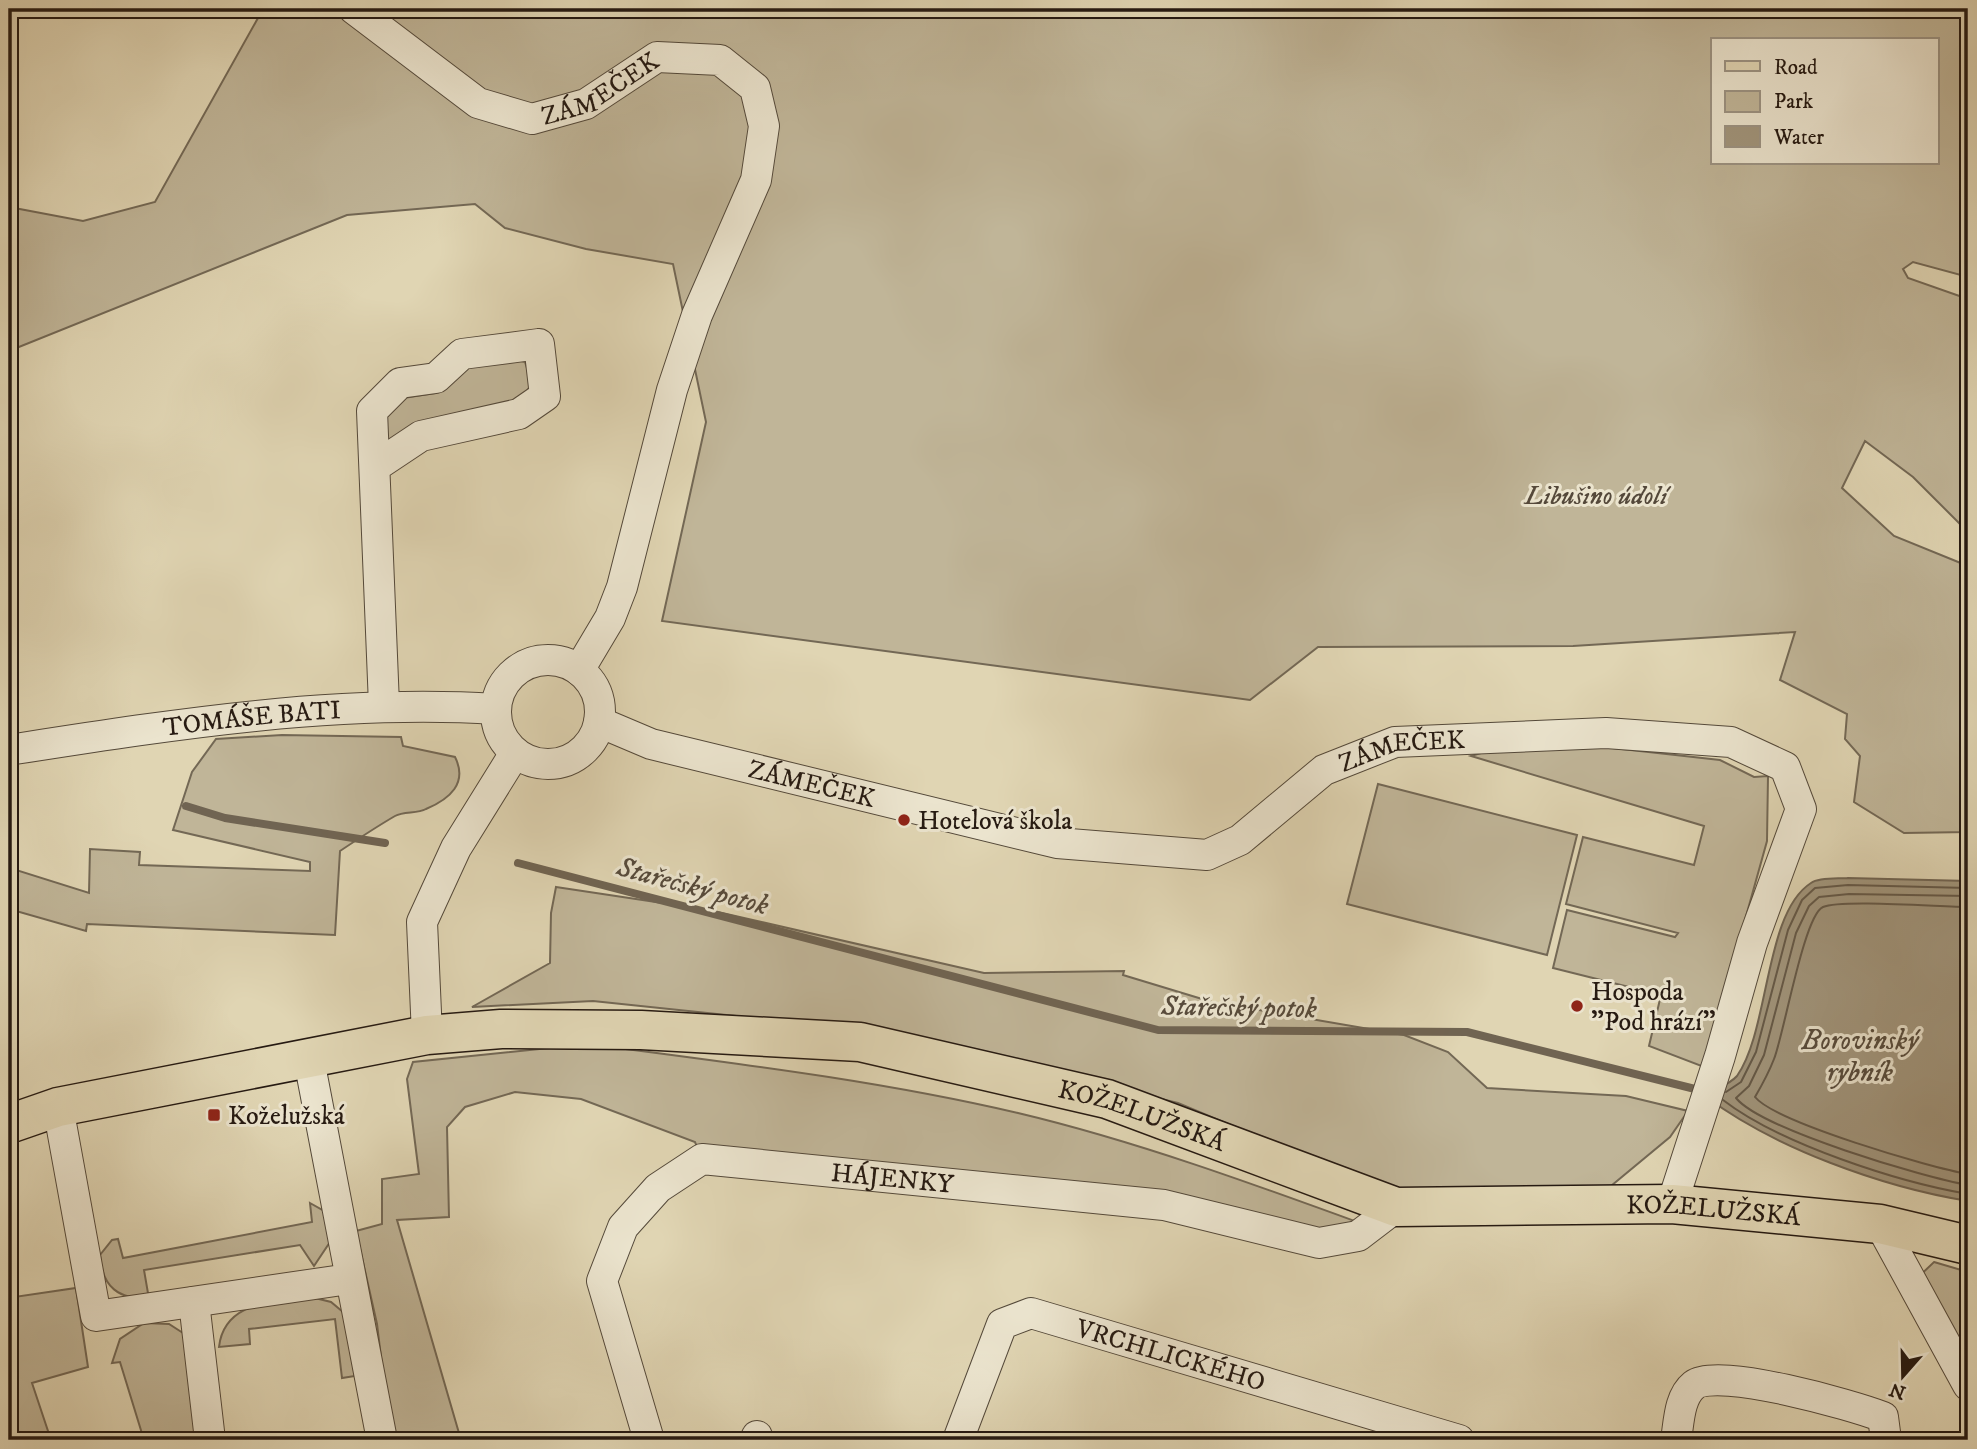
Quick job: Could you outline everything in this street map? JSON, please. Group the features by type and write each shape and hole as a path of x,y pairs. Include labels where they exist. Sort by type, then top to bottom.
{"main road":[{"name":"KOŽELUŽSKÁ","path":"9,1124 58,1107 427,1035 501,1029 641,1030 860,1042 1107,1099 1396,1207 1672,1204 1880,1224 1968,1245"}],"street":[{"name":"ZÁMEČEK","path":"354,9 478,103 532,119 586,104 657,57 719,60 754,88 764,126 756,180 697,315 622,587 610,618 579,670"},
{"path":"376,466 421,436 519,414 545,396 539,344 462,354 436,377 400,383 372,411 384,705"},
{"path":"540,660 558,661 579,670 596,692 599,722 587,745 566,760 548,764 531,761 516,753 497,726 496,709 500,692 509,677 523,666 540,660"},
{"name":"TOMÁŠE BATI","path":"9,750 179,723 384,705 496,709"},
{"name":"ZÁMEČEK","path":"599,722 652,744 1057,843 1207,855 1240,840 1324,770 1395,743 1606,733 1731,742 1785,767 1801,809 1752,943 1720,1056 1672,1204"},
{"path":"427,1035 422,922 456,848 516,753"},
{"path":"309,1059 349,1279 362,1326 382,1440"},
{"path":"58,1107 96,1316 349,1279"},
{"name":"HÁJENKY","path":"649,1440 602,1281 623,1227 658,1188 702,1159 1164,1205 1319,1243 1359,1236 1396,1207"},
{"path":"1880,1224 1968,1385"},
{"path":"194,1301 210,1440"},
{"name":"VRCHLICKÉHO","path":"958,1440 1002,1324 1031,1313 1443,1439"},
{"path":"1676,1440 1682,1405 1692,1387 1706,1378 1780,1389 1860,1408 1882,1417 1886,1440"}],"green space":[{"name":"Libušino údolí","path":"263,9 1968,9 1968,277 1913,262 1903,269 1908,278 1968,299 1968,532 1913,477 1865,441 1842,488 1894,536 1968,566 1968,832 1904,833 1854,802 1860,756 1845,739 1847,714 1780,680 1795,632 1573,646 1318,647 1250,700 662,621 706,422 673,264 586,249 505,228 475,204 347,215 9,351 9,207 83,221 155,202"},
{"path":"510,358 525,362 532,383 522,399 385,446 381,413 397,399 435,393 462,366"},
{"path":"282,735 401,737 403,746 455,757 458,766 458,782 449,795 422,811 395,816 340,851 335,935 87,924 86,931 9,909 10,868 89,893 90,849 140,852 139,865 310,871 310,862 173,830 192,772 216,739"},
{"path":"1577,744 1720,760 1754,777 1768,776 1767,841 1704,1067 1649,1046 1661,995 1553,968 1567,910 1675,937 1678,933 1566,904 1583,837 1694,865 1704,826 1471,756 1494,749"},
{"path":"1378,784 1577,835 1547,955 1347,904"},
{"path":"556,887 709,910 984,973 1124,971 1123,975 1212,1002 1404,1035 1448,1052 1487,1088 1626,1096 1688,1111 1670,1137 1588,1205 1396,1207 1345,1173 1178,1103 926,1043 736,1016 593,1001 472,1007 550,963 551,913"},
{"path":"588,1044 858,1082 1018,1113 1151,1150 1371,1227 1358,1236 1164,1205 702,1159 695,1142 581,1099 515,1092 465,1107 447,1127 449,1217 397,1220 461,1440 391,1440 377,1324 356,1231 382,1224 382,1179 419,1174 407,1079 413,1062"},
{"path":"310,1203 324,1211 330,1242 314,1266 300,1245 144,1270 149,1299 121,1294 104,1276 100,1255 112,1240 118,1239 123,1258 312,1222"},
{"path":"1934,1262 1968,1272 1968,1385 1912,1283"},
{"path":"76,1288 88,1367 32,1383 51,1440 12,1440 14,1297"},
{"path":"307,1296 331,1302 343,1312 355,1376 342,1378 335,1319 249,1329 250,1344 219,1347 223,1332 230,1321 240,1313 265,1303"},
{"path":"144,1323 169,1324 183,1333 205,1440 144,1440 120,1362 112,1363 120,1339"}],"water":[{"name":"Borovinský rybník","path":"1848,878 1968,881 1968,1201 1900,1186 1830,1163 1763,1132 1705,1096 1734,1079 1748,1055 1776,945 1784,919 1796,898 1815,881"}],"waterway":[{"name":"Stařečský potok","path":"186,806 225,818 385,843"},
{"name":"Stařečský potok","path":"518,863 1158,1030 1467,1032 1703,1091"}],"place":[{"name":"Hotelová škola","path":"904,820"},
{"name":"Hospoda \"Pod hrází\"","path":"1577,1006"},
{"name":"Koželužská","path":"214,1115"}]}
